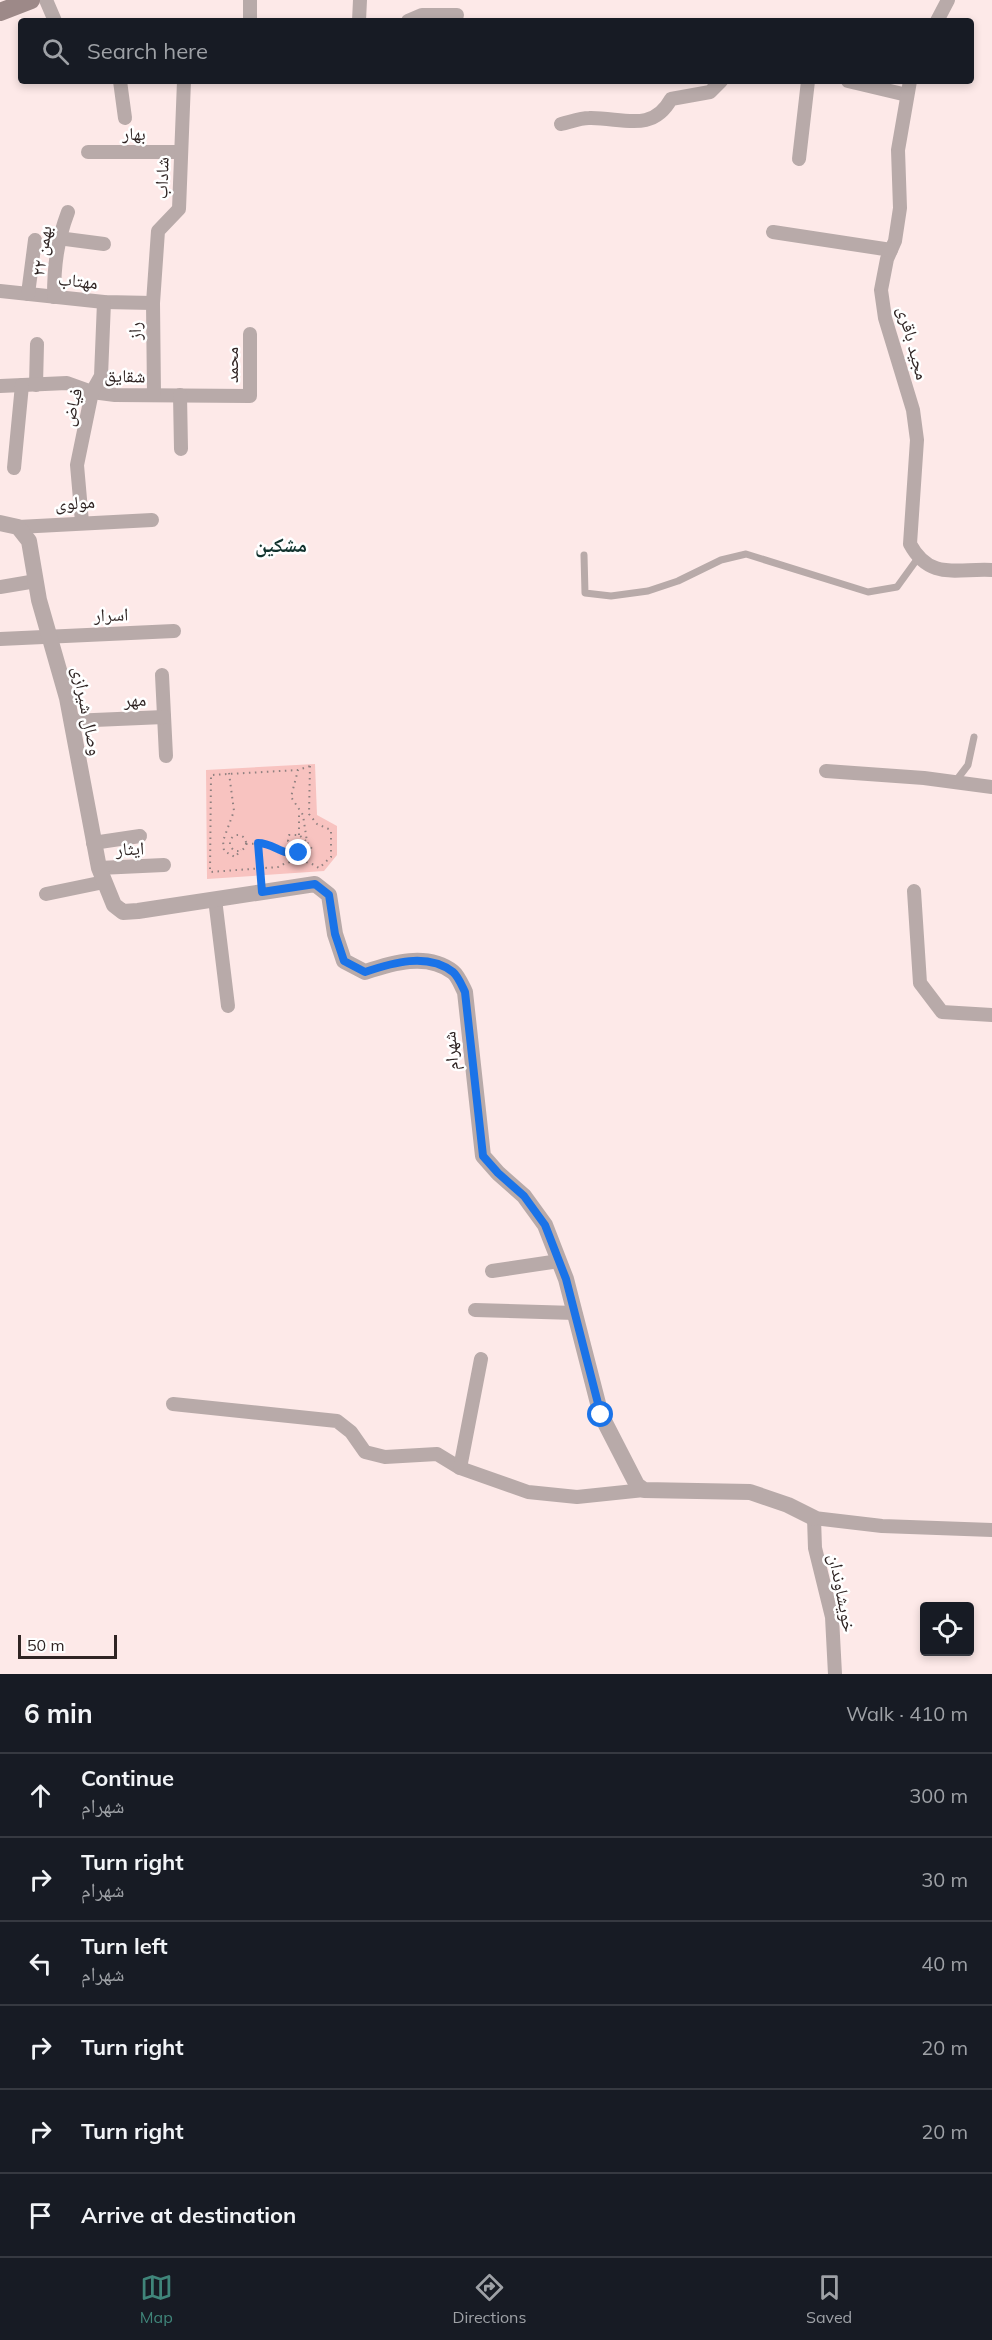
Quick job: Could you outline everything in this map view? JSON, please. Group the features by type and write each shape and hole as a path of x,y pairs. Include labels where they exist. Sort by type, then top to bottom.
{"main road":[{"path":"0,12 31,0"}],"street":[{"path":"46,0 54,18"},
{"path":"250,0 250,18"},
{"path":"359,18 360,0"},
{"path":"939,18 948,0"},
{"path":"415,18 422,15 457,15"},
{"path":"120,84 125,118"},
{"name":"شاداب","path":"153,303 158,231 179,209 184,84"},
{"path":"561,124 588,118 639,123 664,112 671,99 710,92 718,84"},
{"path":"799,159 808,84"},
{"path":"861,84 907,95"},
{"name":"مجید باقری","path":"909,84 898,150 900,208 881,290 885,318 913,410 917,440 910,544 918,558"},
{"name":"بهار","path":"88,152 181,152"},
{"name":"۲۲ بهمن","path":"54,297 54,264 58,238 68,212"},
{"path":"773,232 891,250"},
{"path":"58,238 104,244"},
{"path":"28,294 35,240"},
{"name":"مهتاب","path":"0,291 104,302 153,303"},
{"name":"فیاض","path":"82,522 77,465 92,392 101,376 104,302"},
{"name":"راز","path":"153,303 154,395"},
{"name":"محمد","path":"250,334 250,396"},
{"path":"14,468 37,344"},
{"name":"شقایق","path":"0,386 67,383 92,392 250,396"},
{"path":"180,395 181,450"},
{"name":"مولوی","path":"0,523 18,527 152,520"},
{"name":"وصال شیرازی","path":"18,527 29,541 36,581 71,720 93,843 114,905"},
{"path":"918,558 940,571 992,570"},
{"path":"0,586 36,581"},
{"name":"اسرار","path":"0,639 174,631"},
{"path":"162,675 166,756"},
{"name":"مهر","path":"71,720 164,717"},
{"path":"826,771 955,782 992,788"},
{"path":"93,843 140,836"},
{"name":"ایثار","path":"46,894 102,875 164,865"},
{"name":"شهرام","path":"114,905 123,912 315,884 329,895 335,934 344,961 365,972 402,960 434,963 453,972 465,992 483,1156 524,1196 545,1225 575,1313 601,1415 632,1476 644,1490"},
{"path":"914,891 920,983 942,1012 992,1014"},
{"path":"215,899 228,1006"},
{"path":"492,1271 559,1261"},
{"path":"475,1310 575,1313"},
{"path":"460,1468 482,1359"},
{"path":"173,1404 337,1421 351,1432 365,1452 385,1457 437,1454 460,1468 528,1492 577,1497 644,1490 750,1492 788,1505 814,1518 882,1526 992,1530"},
{"name":"خویشاوندان","path":"814,1518 815,1548 832,1617 835,1674"}],"lane":[{"path":"584,555 585,593 611,596 648,591 678,581 721,560 746,554 868,592 897,586 918,558"},
{"path":"955,782 968,765 974,736"}],"path":[{"path":"310,766 309,814 316,824 331,830 331,857 319,868 300,861 286,862 278,867 210,872 211,775 229,773 298,770 310,766"},
{"path":"298,770 291,797 303,815 307,842"},
{"path":"229,773 234,811 223,841 224,851 235,857 246,844 269,843 282,852 306,855 312,849 299,835 289,835 288,841 301,846 306,855"},
{"path":"299,835 300,811"},
{"path":"241,850 232,847 232,838 241,836 246,844"},
{"path":"258,843 262,892"}],"shaded area":[{"path":"315,764 317,815 337,826 337,855 324,871 207,879 206,770"}],"district":[{"name":"مشکین","path":"281,545"}],"route":[{"path":"299,853 282,852 269,843 258,843 262,892 315,884 329,895 335,934 344,961 365,972 402,960 434,963 453,972 465,992 483,1156 524,1196 545,1225 566,1279 601,1415"}]}
